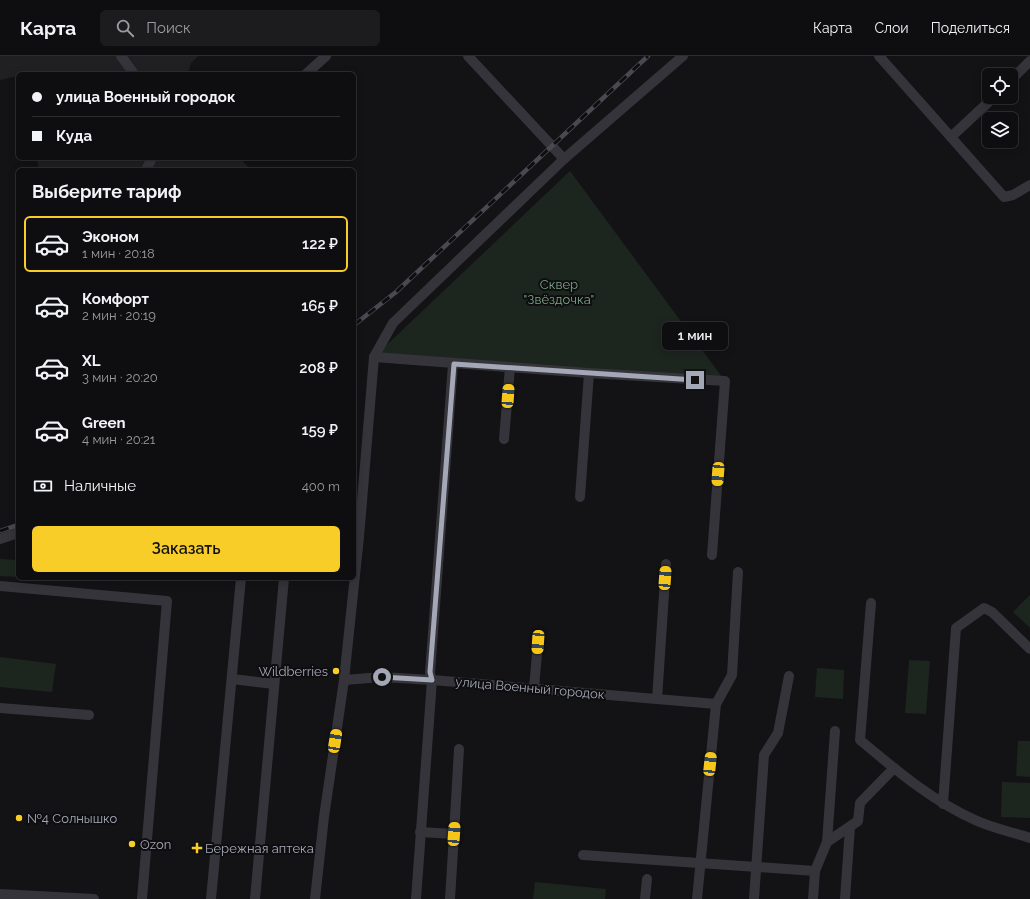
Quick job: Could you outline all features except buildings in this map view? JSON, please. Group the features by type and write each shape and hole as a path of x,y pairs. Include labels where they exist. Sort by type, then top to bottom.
{"street":[{"path":"121,56 133,72"},
{"path":"308,72 326,56"},
{"path":"468,56 564,159"},
{"path":"356,548 374,358 393,323 564,159 683,56"},
{"path":"879,56 1004,197 1013,195 1030,185"},
{"path":"1018,73 1030,61"},
{"path":"952,137 987,104"},
{"path":"374,358 589,374 725,381 712,555"},
{"path":"416,899 432,680 430,672 454,364"},
{"path":"504,439 510,367"},
{"path":"580,497 589,374"},
{"path":"0,539 16,534"},
{"path":"657,699 666,564"},
{"path":"697,899 716,704 732,675 738,572"},
{"path":"211,899 240,580"},
{"path":"255,899 284,580"},
{"path":"316,899 324,817 344,680 353,580"},
{"path":"0,586 167,601 142,899"},
{"path":"870,603 860,740 894,768 943,804 976,821 1030,838"},
{"path":"943,804 956,628 984,608 992,612 1030,649"},
{"path":"534,688 538,642"},
{"path":"754,899 764,755 778,733 789,676"},
{"name":"улица Военный городок","path":"344,680 382,677 432,680 716,704"},
{"path":"232,679 274,684"},
{"path":"0,708 89,715"},
{"path":"813,899 815,871 827,842 835,731"},
{"path":"450,899 459,749"},
{"path":"827,842 858,820 860,803 894,768"},
{"path":"845,899 850,827"},
{"path":"420,832 454,834"},
{"path":"583,855 815,871"},
{"path":"645,899 647,880"},
{"path":"0,894 94,899"}],"shaded area":[{"path":"0,56 198,56 191,63 189,72 16,72 16,76 0,80"},
{"path":"37,160 242,160 249,168 39,168"}],"green space":[{"name":"Сквер \"Звёздочка\"","path":"570,171 725,381 374,357"},
{"path":"0,559 16,560 16,577 0,576"},
{"path":"1030,595 1030,628 1013,612"},
{"path":"0,657 56,664 52,692 0,687"},
{"path":"909,660 930,661 926,714 905,713"},
{"path":"817,668 844,670 843,699 815,697"},
{"path":"1018,741 1030,741 1030,777 1016,776"},
{"path":"1002,782 1030,783 1030,818 1001,817"},
{"path":"535,882 606,889 605,899 533,899"}],"railway":[{"path":"356,323 396,292 648,56"},
{"path":"0,531 16,526"}],"place":[{"name":"Wildberries","path":"336,671"},
{"name":"№4 Солнышко","path":"19,818"},
{"name":"Ozon","path":"132,844"},
{"name":"Бережная аптека","path":"197,848"}],"route":[{"path":"382,677 432,680 430,672 454,364 695,380"}]}
